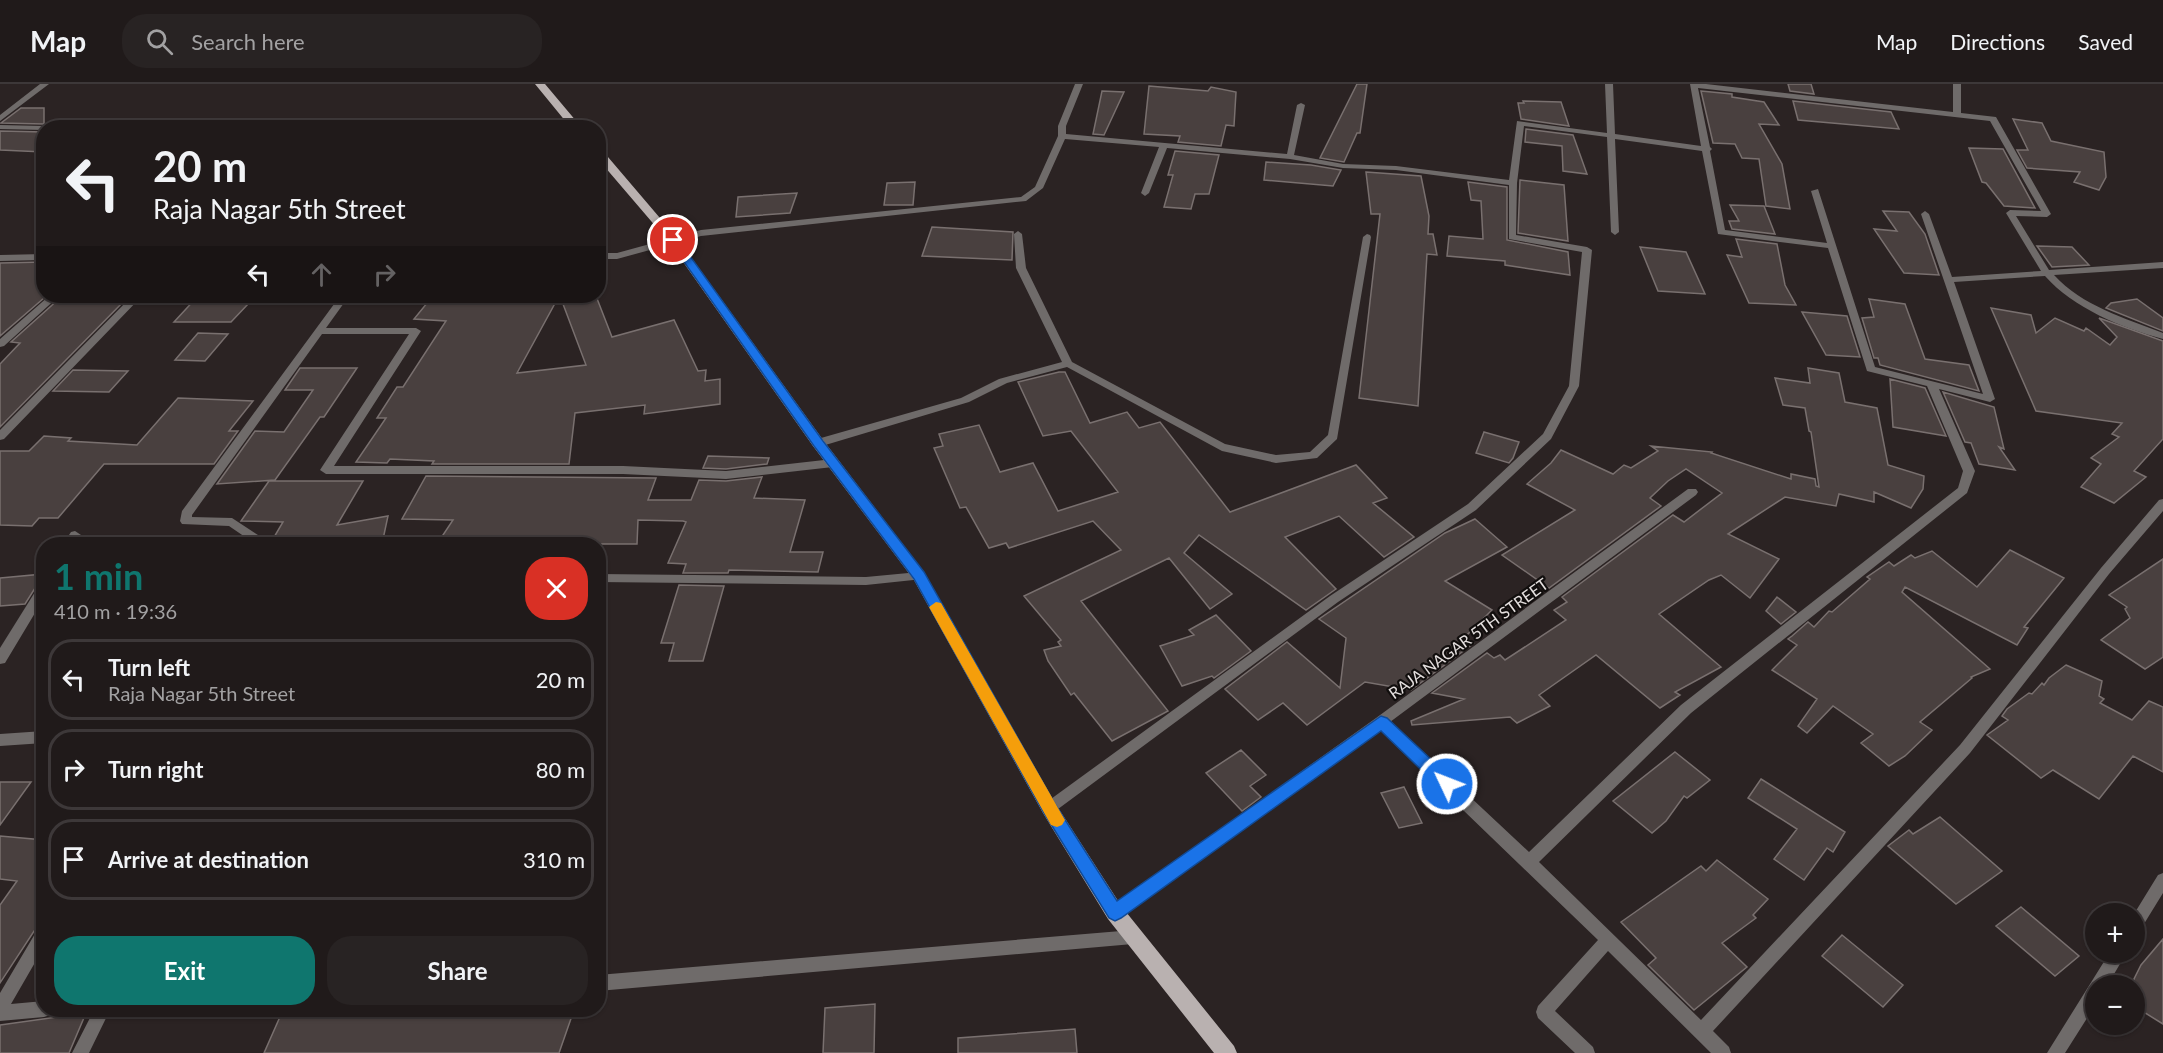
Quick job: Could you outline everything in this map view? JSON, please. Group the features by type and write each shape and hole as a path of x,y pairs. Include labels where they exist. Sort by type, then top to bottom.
{"main road":[{"path":"540,84 570,120"},
{"path":"606,161 673,240 818,444 919,576 1049,808 1115,913 1227,1053"}],"street":[{"path":"0,120 45,84"},
{"path":"606,256 617,256 701,232 1023,199 1039,188 1062,136 1062,126 1079,84"},
{"path":"1608,84 1615,232"},
{"path":"1957,84 1957,114"},
{"path":"1833,246 1721,232 1708,148 1694,85 1993,119 2047,214 2010,213 2047,273 2071,295 2088,305 2163,336"},
{"path":"1290,157 1301,105"},
{"path":"1049,808 1334,598 1472,507 1547,436 1574,386 1587,250 1512,237 1520,123 1708,148"},
{"path":"0,127 36,128"},
{"path":"1062,136 1290,157 1342,166 1396,168 1514,183"},
{"path":"1145,193 1164,146"},
{"path":"1815,191 1871,369 1990,399 1925,214"},
{"path":"1018,234 1021,268 1068,364 1222,447 1276,459 1313,455 1333,436 1367,237"},
{"path":"0,258 36,257"},
{"path":"0,267 11,258"},
{"path":"1949,280 2163,265"},
{"path":"0,344 46,303"},
{"path":"0,435 130,303"},
{"path":"253,537 232,522 186,521 186,514 278,384 339,303"},
{"path":"320,331 416,331 327,470 623,470 726,475 833,463"},
{"path":"818,444 965,400 1003,381 1068,364"},
{"path":"1529,862 1686,709 1963,490 1969,471 1932,385"},
{"name":"RAJA NAGAR 5TH STREET","path":"1115,913 1381,722 1692,492"},
{"path":"1701,1032 1965,749 2105,571 2163,503"},
{"path":"606,578 866,581 919,576"},
{"path":"0,659 36,600"},
{"path":"1381,722 1529,862 1723,1053"},
{"path":"0,740 36,738"},
{"path":"2145,909 2163,880"},
{"path":"606,982 1133,937"},
{"path":"1587,1053 1544,1012 1607,941"},
{"path":"0,1008 36,946"},
{"path":"2055,1053 2085,1006"},
{"path":"0,1013 36,1010"},
{"path":"80,1053 98,1017"}],"building":[{"path":"1357,84 1367,84 1360,133 1357,133 1344,162 1320,158"},
{"path":"1788,84 1811,84 1814,94 1790,91"},
{"path":"1149,86 1208,91 1211,87 1236,92 1234,126 1226,125 1221,146 1178,142 1180,136 1144,134"},
{"path":"1102,91 1124,92 1104,135 1093,134"},
{"path":"1701,91 1732,94 1732,97 1764,102 1779,125 1759,124 1782,164 1790,209 1766,206 1759,159 1742,158 1735,144 1713,143"},
{"path":"1523,101 1561,102 1569,126 1521,119 1518,103 1524,103"},
{"path":"1793,101 1891,112 1899,129 1798,120"},
{"path":"21,108 44,108 44,120 36,120 36,124 1,123"},
{"path":"2013,119 2042,123 2051,141 2104,152 2106,177 2099,190 2074,182 2080,172 2027,168 2017,150 2028,150"},
{"path":"1526,129 1573,135 1587,174 1563,171 1562,146 1525,142"},
{"path":"0,131 36,132 36,152 0,150"},
{"path":"1969,148 2003,149 2035,208 2004,206 1986,183 1982,182"},
{"path":"1175,151 1219,155 1209,194 1195,194 1191,209 1164,207 1173,175 1168,175"},
{"path":"1266,162 1341,170 1333,186 1264,180"},
{"path":"1366,172 1421,176 1429,216 1428,234 1433,234 1437,255 1427,254 1418,406 1359,398 1380,214 1371,214"},
{"path":"1520,180 1564,185 1568,241 1518,233"},
{"path":"915,182 913,205 884,205 887,183"},
{"path":"1468,182 1507,187 1507,240 1568,252 1570,275 1505,265 1505,261 1447,256 1449,236 1483,239 1481,201 1471,200"},
{"path":"797,193 790,213 736,217 738,197"},
{"path":"1730,205 1764,206 1775,234 1732,229 1729,221 1739,221"},
{"path":"1883,211 1909,212 1925,234 1939,275 1904,273 1874,229 1897,231"},
{"path":"932,227 1013,232 1012,260 922,256"},
{"path":"1736,239 1777,244 1785,285 1796,305 1749,303 1727,255 1742,257"},
{"path":"2037,246 2072,247 2089,265 2052,267"},
{"path":"1640,247 1686,252 1705,294 1658,291"},
{"path":"36,262 36,303 38,303 0,336 0,263"},
{"path":"1869,299 1905,304 1925,359 1969,365 1979,391 1880,365 1878,358 1874,358 1862,318 1874,317"},
{"path":"2137,299 2163,318 2163,331 2106,308 2111,303"},
{"path":"54,303 122,303 0,427 0,364 20,343 11,342"},
{"path":"192,303 249,303 231,322 174,322"},
{"path":"427,303 555,303 517,373 586,365 563,303 599,303 612,337 674,320 698,371 706,370 705,381 720,379 720,404 644,414 645,405 575,413 569,464 432,464 434,461 390,459 387,463 356,462 386,418 377,418 397,387 403,387 446,321 414,319"},
{"path":"1991,308 2031,315 2036,333 2055,318 2084,331 2086,328 2110,345 2117,337 2099,318 2163,341 2163,439 2134,471 2146,477 2114,503 2081,487 2101,464 2091,458 2119,437 2112,434 2122,423 2036,411"},
{"path":"1802,312 1847,316 1860,357 1826,355"},
{"path":"198,333 228,334 205,361 175,360"},
{"path":"300,368 357,368 324,417 320,417 275,480 217,484 255,431 284,432 313,390 285,390"},
{"path":"1808,368 1839,373 1845,402 1877,408 1888,465 1924,476 1923,489 1911,508 1874,492 1874,502 1839,494 1836,506 1785,497 1728,534 1779,559 1750,598 1721,575 1709,580 1659,614 1721,667 1675,692 1680,695 1660,708 1596,655 1539,695 1550,706 1517,723 1510,717 1412,725 1411,721 1464,699 1432,693 1487,653 1494,658 1500,655 1505,660 1566,620 1554,610 1567,602 1562,597 1673,515 1684,522 1722,493 1686,469 1668,481 1650,498 1661,506 1549,588 1502,555 1575,510 1527,484 1551,463 1561,450 1613,474 1624,465 1631,468 1658,451 1651,446 1712,452 1791,479 1791,474 1815,479 1816,486 1819,487 1805,408 1783,405 1775,378 1810,383"},
{"path":"73,370 128,371 109,392 53,391"},
{"path":"1065,372 1090,423 1127,412 1139,428 1160,422 1230,512 1356,465 1387,498 1373,503 1414,537 1384,557 1339,516 1285,537 1336,589 1306,610 1199,535 1184,553 1232,594 1210,609 1169,558 1081,601 1168,711 1112,741 1074,693 1071,695 1048,661 1044,650 1061,646 1058,642 1061,640 1024,596 1121,550 1093,521 1009,548 1006,543 989,548 966,507 960,508 934,448 943,446 939,434 979,425 1000,472 1033,463 1058,511 1118,492 1071,431 1043,436 1018,382"},
{"path":"1890,379 1925,388 1946,436 1893,427"},
{"path":"1943,392 1994,407 2004,449 1999,447 2015,470 1979,464 1971,443 1965,442"},
{"path":"178,398 253,401 229,431 238,431 214,464 104,464 58,518 39,518 32,526 0,525 0,451 29,451 44,436 71,438 68,441 137,445"},
{"path":"1484,432 1519,442 1509,463 1476,453"},
{"path":"708,456 769,458 767,464 726,469 703,468"},
{"path":"426,476 656,478 648,500 691,500 699,480 726,481 762,477 754,498 805,500 790,552 823,552 818,572 729,570 728,573 683,573 686,564 668,563 686,522 683,521 638,520 637,544 606,544 606,537 442,537 453,520 402,519"},
{"path":"269,481 363,481 337,525 388,516 384,537 274,537 283,522 241,521"},
{"path":"1475,519 1507,547 1445,581 1492,610 1465,637 1474,643 1411,690 1365,682 1307,725 1283,703 1258,720 1225,689 1287,642 1340,688 1346,638 1319,619 1445,533"},
{"path":"2010,550 2064,578 2024,627 2028,628 2017,645 1905,587 1902,592 1990,669 1971,677 1920,722 1932,730 1905,756 1889,766 1861,743 1873,734 1833,706 1807,733 1798,726 1817,699 1772,670 1797,645 1788,639 1808,622 1814,627 1829,611 1832,612 1870,579 1867,577 1889,562 1894,566 1911,555 1915,558 1932,551 1977,587"},
{"path":"2163,559 2163,657 2145,669 2101,640 2130,618 2125,609 2127,607 2109,595"},
{"path":"36,575 36,587 25,604 0,606 0,578"},
{"path":"679,585 724,586 703,661 669,661 674,643 661,643"},
{"path":"1777,597 1796,612 1781,624 1766,611"},
{"path":"1216,615 1251,651 1214,678 1212,676 1182,686 1160,646 1194,635 1189,630"},
{"path":"2066,665 2102,681 2099,696 2104,699 2100,703 2132,720 2149,701 2163,707 2163,772 2133,756 2099,799 2053,770 2041,778 1987,735 2008,720 2002,716 2007,709 2029,693 2032,694 2042,683 2044,685 2049,678"},
{"path":"1241,750 1266,775 1250,786 1261,797 1242,811 1206,773"},
{"path":"1675,752 1710,780 1687,798 1684,796 1666,821 1652,833 1613,801"},
{"path":"1761,779 1845,832 1833,852 1827,848 1804,880 1774,859 1797,829 1748,798"},
{"path":"0,782 31,782 0,825"},
{"path":"1404,787 1422,823 1399,828 1381,793"},
{"path":"1940,817 2002,871 1956,904 1888,846 1909,830 1913,834"},
{"path":"0,836 36,839 36,928 0,983 0,905 17,881 0,879"},
{"path":"1717,860 1768,899 1753,915 1756,918 1722,943 1747,967 1694,1010 1648,965 1656,958 1621,922 1701,866 1706,871"},
{"path":"2021,907 2079,956 2055,976 1996,926"},
{"path":"1842,935 1903,985 1883,1007 1822,956"},
{"path":"2163,939 2163,1024 2145,1013 2145,975 2136,975"},
{"path":"875,1004 874,1053 823,1053 825,1008"},
{"path":"57,1017 84,1017 69,1053 0,1053 0,1025"},
{"path":"280,1017 572,1017 559,1053 264,1053"},
{"path":"1075,1029 1077,1053 958,1053 958,1038"}],"slow traffic":[{"path":"936,607 1057,820"}],"route":[{"path":"673,240 818,444 919,576 1049,808 1115,913 1381,722 1447,784"}]}
